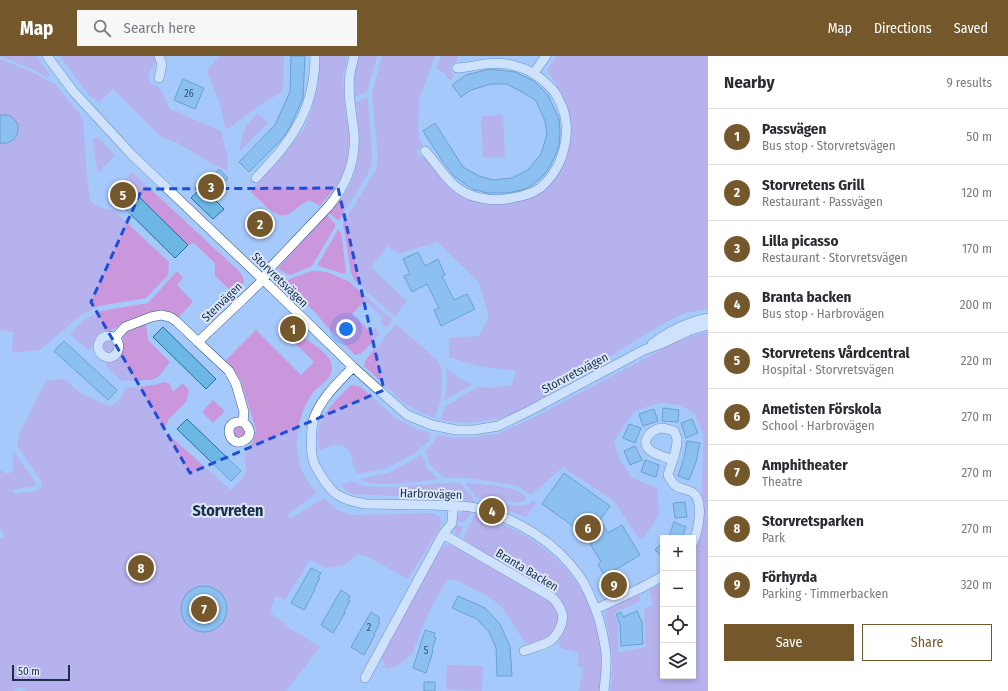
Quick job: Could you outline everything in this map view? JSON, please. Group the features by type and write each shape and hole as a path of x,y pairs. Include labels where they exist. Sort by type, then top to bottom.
{"street":[{"name":"Storvretsvägen","path":"47,56 73,91 132,155 353,367 406,415 436,426 456,430 474,430 498,426 644,350 691,330 708,325"},
{"path":"159,56 162,64 159,78"},
{"path":"256,178 281,150 294,131 306,109 312,89 315,56"},
{"name":"Stenvägen","path":"198,342 263,280 272,266 320,217 336,198 348,176 354,149 350,74 354,56"},
{"path":"534,73 546,56"},
{"path":"425,152 453,184 470,194 490,200 500,200 532,193 540,188 556,170 560,162 566,136 566,123 562,106 553,90 534,73 505,64 488,63 469,68 458,68"},
{"path":"115,338 125,327 150,317 161,315 170,317 229,371 236,384 244,412 243,422"},
{"name":"Storvretsvägen","path":"644,350 661,337 689,324 708,318"},
{"name":"Harbrovägen","path":"353,367 323,400 314,418 311,436 314,463 331,489 345,499 366,504 475,508 509,520 544,540 581,578 596,609 604,637 606,655 604,691"},
{"path":"672,460 668,475 676,486 694,493 697,497 700,516 695,535"},
{"path":"365,678 443,534 452,523 452,506"},
{"name":"Branta Backen","path":"443,534 553,598 558,604 563,618 562,623 551,641 524,651"},
{"path":"596,609 660,578"}],"highlighted area":[{"path":"338,188 384,390 190,473 91,302 142,189"}],"shaded area":[{"path":"0,56 36,56 50,76 48,78 30,68"},
{"path":"60,56 155,56 157,60 148,76 150,82 160,88 170,109 221,131 228,158 227,171 178,143 161,137 113,89 99,102 88,94"},
{"path":"220,56 284,56 283,86 281,93 264,102 226,130 219,101 207,70"},
{"path":"317,56 347,56 343,77 350,151 339,183 320,206 309,201 305,202 290,213 280,215 269,209 251,192 269,167 296,139 306,126 315,96"},
{"path":"358,56 377,56 367,92 355,97 355,71"},
{"path":"382,56 435,56 419,99 418,131 422,145 417,151 418,156 429,160 450,186 503,203 521,201 542,190 568,149 555,89 556,83 547,70 557,56 707,56 708,309 685,313 668,321 526,408 502,418 465,423 441,420 445,407 477,387 491,388 512,385 516,371 478,366 449,357 450,338 479,336 489,317 479,282 437,242 398,254 388,246 371,267 407,301 395,317 354,280 351,273 343,224 376,169 378,157 372,94"},
{"path":"441,56 458,56 457,61 450,69 454,75 450,81 444,73 436,68"},
{"path":"0,59 30,71 55,84 83,118 90,201 98,207 113,210 169,262 168,275 146,298 99,306 81,315 40,350 12,353 13,332 0,330"},
{"path":"365,98 368,99 372,158 371,165 368,173 340,219 337,220 329,213 346,191 353,177 359,146 356,102"},
{"path":"257,113 268,123 240,151 244,130"},
{"path":"503,115 505,157 483,157 481,116"},
{"path":"98,137 115,155 98,173 92,140"},
{"path":"132,172 240,272 244,282 238,290 230,290 215,276 215,263 194,243 188,245 123,181"},
{"path":"327,215 335,224 335,227 312,266 291,275 278,269 294,250"},
{"path":"338,230 341,232 346,272 344,274 319,266 318,264"},
{"path":"177,271 183,278 177,285 193,302 179,317 172,314 121,325 109,331 103,331 97,337 91,349 87,349 71,335 71,332 83,320 101,311 148,303"},
{"path":"312,271 329,273 348,281 393,320 387,327 383,326 380,322 383,318 365,301 352,314 370,332 375,327 379,332 379,335 362,353 355,355 326,326 316,313 283,283"},
{"path":"284,321 291,331 307,340 326,355 331,362 332,368 329,377 315,390 307,402 298,433 297,444 300,464 306,479 317,493 288,514 290,519 324,498 337,510 352,515 433,513 441,520 438,531 408,579 366,556 358,554 345,565 327,568 310,560 285,600 276,596 270,612 291,629 320,647 286,691 27,691 19,687 12,691 0,691 0,539 4,538 0,525 0,470 8,474 13,471 13,451 36,483 36,486 11,490 15,494 35,491 40,489 42,486 42,482 18,447 18,442 19,435 46,381 64,379 80,393 109,406 120,399 125,388 155,385 163,382 169,383 173,392 183,383 189,390 186,402 169,419 163,432 170,436 231,490 242,479 246,472 244,458 247,449 253,442 256,430 241,381 226,360 256,330 301,375 314,362 278,326"},
{"path":"143,323 146,324 148,340 170,362 159,376 152,380 122,381 106,366 106,362 120,357 124,333 128,329"},
{"path":"396,324 438,361 440,365 442,381 440,405 435,418 405,404 364,366 366,359"},
{"path":"708,332 708,691 611,691 612,655 605,613 607,608 637,595 640,597 640,601 614,613 618,626 618,653 646,647 644,610 653,604 649,590 660,584 660,679 696,679 696,544 700,536 703,435 695,414 680,405 659,403 634,411 614,441 620,460 632,478 657,488 659,511 656,520 640,540 614,501 563,467 531,495 518,486 468,478 445,478 430,465 425,451 433,443 437,435 454,438 497,434 533,418 676,342"},
{"path":"109,340 113,342 115,346 113,350 109,352 105,350 103,346 105,342"},
{"path":"446,368 461,379 473,384 445,400 447,381"},
{"path":"351,385 362,388 397,419 415,428 431,433 429,441 412,455 387,468 358,474 349,451 343,446 335,445 320,450 318,436 319,427 322,420 330,407"},
{"path":"213,400 225,411 213,423 202,412"},
{"path":"242,425 246,432 243,437 235,436 234,430 236,427"},
{"path":"422,454 427,468 438,479 409,483 374,484 360,479 388,473"},
{"path":"351,481 360,485 374,487 460,483 475,501 474,504 470,501 443,498 353,494 341,485"},
{"path":"465,483 508,488 522,494 526,498 520,503 477,498"},
{"path":"534,500 536,503 526,517 482,502 521,506 529,504"},
{"path":"464,510 472,510 466,521 455,521 458,515"},
{"path":"475,514 519,532 545,549 557,560 583,590 595,622 599,638 602,670 599,691 579,691 583,668 578,666 578,654 573,651 565,650 558,641 567,618 565,607 560,600 463,539"},
{"path":"455,525 463,527 459,536 455,533"},
{"path":"451,545 459,547 551,602 559,615 553,633 540,642 525,643 507,614 498,604 480,592 452,579 446,581 428,614 412,654 398,665 386,669 381,654 438,553 444,546"},
{"path":"447,665 483,666 482,691 446,689"}],"building":[{"path":"291,56 305,56 303,98 290,127 284,136 249,172 239,162 275,125 290,92"},
{"path":"490,69 515,72 534,81 548,95 559,119 559,145 550,166 544,175 531,186 522,190 507,193 487,193 472,189 454,176 423,131 435,123 463,167 479,176 493,180 512,178 528,170 541,154 547,134 545,121 536,101 507,84 491,84 471,90 461,97 452,85 466,75"},
{"path":"183,79 204,88 195,109 174,100"},
{"path":"0,115 8,115 12,117 18,125 17,135 10,142 0,143"},
{"path":"219,169 228,178 211,196 224,209 213,219 191,198"},
{"path":"125,183 188,245 175,258 112,196"},
{"path":"252,213 272,230 268,235 261,229 255,237 248,231 255,223 248,218"},
{"path":"418,252 425,266 438,259 445,275 442,276 454,300 467,294 475,309 441,326 434,310 439,308 427,284 412,292 404,276 410,274 403,259"},
{"path":"163,327 216,379 206,389 153,337"},
{"path":"64,341 117,390 108,400 54,351"},
{"path":"663,408 679,410 678,422 662,421"},
{"path":"654,409 658,421 643,426 639,414"},
{"path":"187,419 241,471 231,481 177,429"},
{"path":"692,419 698,433 686,438 681,423"},
{"path":"629,424 641,428 635,443 623,438"},
{"path":"687,441 700,443 696,462 689,480 678,476 684,458"},
{"path":"635,446 642,460 630,465 624,451"},
{"path":"645,460 659,465 656,477 641,472"},
{"path":"564,473 610,506 600,520 608,533 622,525 640,555 605,576 598,564 601,562 590,544 594,541 542,504"},
{"path":"685,502 687,517 675,518 673,503"},
{"path":"674,522 686,527 683,535 669,535"},
{"path":"660,545 660,554 655,550"},
{"path":"311,568 321,573 318,577 320,578 314,589 315,590 304,610 291,603"},
{"path":"204,586 217,590 223,596 227,609 223,622 217,628 204,632 191,628 185,622 181,609 185,596 191,590"},
{"path":"341,590 350,596 348,600 350,601 344,612 345,613 333,633 321,625"},
{"path":"458,596 485,608 500,624 510,646 512,676 497,676 496,648 489,632 477,619 452,608"},
{"path":"637,611 642,622 643,644 621,646 620,625 616,614 621,612 623,617"},
{"path":"371,612 380,618 378,622 380,623 364,655 351,647"},
{"path":"425,630 435,633 434,637 436,638 426,673 413,668"},
{"path":"424,682 435,682 435,691 424,691"}],"place":[{"name":"Lilla picasso","path":"211,187"},
{"name":"Storvretens Vårdcentral","path":"123,195"},
{"name":"Storvretens Grill","path":"260,224"},
{"name":"Passvägen","path":"293,329"},
{"name":"Branta backen","path":"492,511"},
{"name":"Ametisten Förskola","path":"588,528"},
{"name":"Storvretsparken","path":"141,568"},
{"name":"Förhyrda","path":"614,585"},
{"name":"Amphitheater","path":"204,609"}],"district":[{"name":"Storvreten","path":"228,510"}]}
